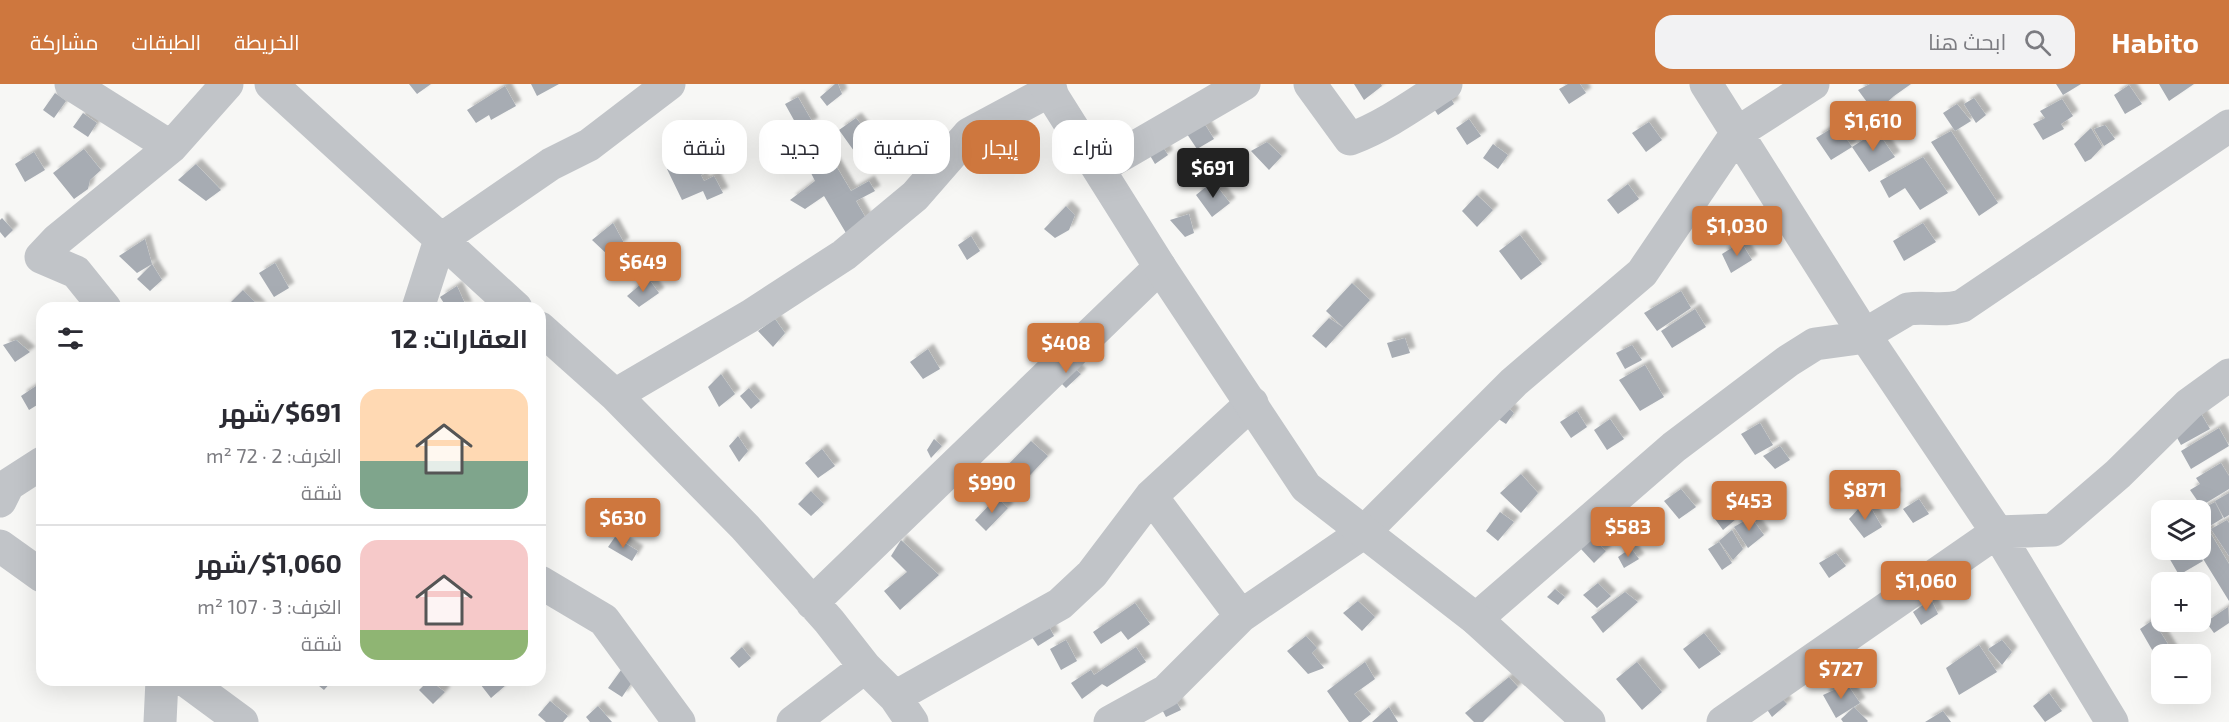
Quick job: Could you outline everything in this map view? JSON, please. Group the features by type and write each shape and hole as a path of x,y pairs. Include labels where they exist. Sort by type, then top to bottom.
{"street":[{"path":"71,84 171,147"},
{"path":"100,302 76,272 41,257 57,240 171,147 227,84"},
{"path":"270,84 509,302"},
{"path":"420,302 440,240 551,164 589,145 669,84"},
{"path":"1134,148 1244,84"},
{"path":"1310,84 1350,139 1395,117 1446,84"},
{"path":"1706,84 1864,334 1997,532 2112,722"},
{"path":"1110,722 1166,692 1241,616 1364,532 1514,382 1642,273 1737,133 1813,84"},
{"path":"615,395 750,316 844,255 915,196 969,134 1048,87 1069,120"},
{"path":"1476,619 1674,447 1788,361 1815,344 1859,338 1908,309 1949,310 1968,303 2229,126"},
{"path":"1103,174 1160,267 1306,487 1476,619 1588,722"},
{"path":"812,603 1160,267"},
{"path":"546,333 615,395 745,527 903,709 1060,604 1092,574 1151,496 1252,403"},
{"path":"1723,722 1997,532 2053,530 2118,474 2189,404 2229,375"},
{"path":"0,501 8,485 36,467"},
{"path":"1151,496 1241,616"},
{"path":"0,546 36,572"},
{"path":"546,586 604,620 679,722"},
{"path":"793,722 865,667"},
{"path":"160,722 162,686"},
{"path":"193,686 242,722"}],"building":[{"path":"409,84 431,84 417,94"},
{"path":"531,84 559,84 537,96"},
{"path":"838,84 842,94 827,106 820,97"},
{"path":"1354,84 1381,84 1382,86 1364,100"},
{"path":"1568,84 1580,84 1586,93 1569,104 1559,89"},
{"path":"1870,84 1911,84 1875,113 1858,90"},
{"path":"2056,84 2081,84 2063,95"},
{"path":"2159,84 2194,84 2169,101"},
{"path":"2129,85 2142,104 2125,114 2114,95"},
{"path":"505,86 516,106 491,120 489,115 476,123 467,110"},
{"path":"55,93 66,101 54,118 43,110"},
{"path":"1449,95 1454,104 1438,115 1432,106"},
{"path":"798,97 811,120 794,120 785,104"},
{"path":"1974,98 1986,115 1976,123 1964,104"},
{"path":"2062,99 2073,116 2061,124 2064,129 2043,140 2033,124 2045,118 2040,111"},
{"path":"1957,104 1971,121 1955,131 1943,113"},
{"path":"83,113 97,123 88,137 73,127"},
{"path":"1469,119 1481,136 1467,145 1456,128"},
{"path":"853,120 853,150 841,133 841,129"},
{"path":"1649,122 1662,140 1646,152 1632,133"},
{"path":"1204,123 1214,139 1197,149 1187,134"},
{"path":"1837,125 1852,147 1831,160 1816,138"},
{"path":"2105,125 2115,139 2104,146 2094,129"},
{"path":"2091,128 2102,147 2085,162 2074,144"},
{"path":"1877,131 1895,157 1869,172 1852,147"},
{"path":"1951,131 1998,203 1979,216 1931,142"},
{"path":"1267,142 1282,156 1269,170 1251,151"},
{"path":"1161,144 1168,155 1155,164 1148,152"},
{"path":"1493,144 1508,155 1498,169 1483,158"},
{"path":"84,149 101,170 90,180 88,189 74,199 53,173"},
{"path":"34,152 45,170 25,182 15,164"},
{"path":"1923,157 1948,193 1920,210 1905,188 1889,198 1880,181"},
{"path":"196,164 221,190 206,201 178,180"},
{"path":"669,174 703,174 701,175 704,181 714,176 723,193 707,200 703,191 682,200"},
{"path":"812,174 841,174 851,191 869,181 875,191 856,201 867,220 846,233 824,196 805,209 790,200 815,181"},
{"path":"1213,181 1230,203 1212,217 1196,195"},
{"path":"1628,184 1639,199 1618,214 1607,200"},
{"path":"1477,195 1493,210 1477,227 1462,211"},
{"path":"1066,206 1075,215 1069,230 1055,238 1044,229"},
{"path":"1189,214 1194,233 1185,237 1170,220"},
{"path":"2,218 13,230 5,238 0,232"},
{"path":"613,223 624,243 608,255 592,240"},
{"path":"1923,223 1936,242 1904,261 1893,241"},
{"path":"1520,235 1542,264 1521,280 1499,251"},
{"path":"971,236 980,251 967,260 958,245"},
{"path":"145,239 152,264 137,273 119,256"},
{"path":"1741,242 1752,260 1731,273 1722,254"},
{"path":"275,263 289,288 274,297 259,273"},
{"path":"152,264 162,280 150,291 137,279"},
{"path":"648,278 659,293 639,307 627,296"},
{"path":"1352,283 1370,300 1344,328 1326,311"},
{"path":"457,286 464,302 443,302 440,297"},
{"path":"243,290 255,302 231,302"},
{"path":"1681,291 1691,308 1657,331 1644,313"},
{"path":"1695,309 1706,327 1672,348 1661,331"},
{"path":"1329,318 1344,328 1326,348 1312,336"},
{"path":"775,319 785,333 773,347 758,331"},
{"path":"1405,338 1410,353 1392,358 1387,343"},
{"path":"16,340 30,352 15,362 3,345"},
{"path":"1632,345 1642,360 1625,369 1616,353"},
{"path":"928,349 940,369 923,379 910,362"},
{"path":"1065,359 1081,374 1066,388 1051,373"},
{"path":"1645,365 1664,397 1640,411 1619,380"},
{"path":"721,374 735,394 719,407 708,387"},
{"path":"36,386 36,406 29,410 21,396"},
{"path":"749,388 760,401 751,409 740,396"},
{"path":"1503,403 1514,413 1506,424 1494,416"},
{"path":"2196,405 2210,429 2181,445 2168,421"},
{"path":"1577,411 1587,427 1571,438 1560,422"},
{"path":"1610,419 1624,439 1607,450 1594,430"},
{"path":"1760,423 1773,445 1755,455 1741,434"},
{"path":"2219,428 2229,446 2191,469 2181,451"},
{"path":"738,436 748,451 739,462 729,446"},
{"path":"934,439 942,446 931,458 927,450"},
{"path":"1031,441 1048,456 1018,488 1001,472"},
{"path":"1780,446 1790,460 1775,469 1763,456"},
{"path":"822,449 835,466 818,478 805,463"},
{"path":"2221,463 2229,476 2229,489 2211,500 2197,500 2190,490 2200,484 2196,478"},
{"path":"1521,474 1538,493 1521,513 1500,493"},
{"path":"1884,477 1896,496 1877,507 1864,488"},
{"path":"1681,489 1696,507 1679,519 1664,501"},
{"path":"811,491 824,504 811,516 798,504"},
{"path":"2229,493 2229,515 2224,518 2215,501"},
{"path":"997,497 1008,508 986,531 975,520"},
{"path":"1919,499 1929,514 1913,523 1903,509"},
{"path":"2215,502 2223,518 2211,525 2211,504"},
{"path":"1861,506 1871,508 1882,527 1864,538 1849,519"},
{"path":"1729,507 1736,519 1723,530 1715,519"},
{"path":"1500,512 1514,522 1498,541 1486,531"},
{"path":"1751,517 1764,535 1748,548 1734,527"},
{"path":"2227,520 2229,523 2229,556 2211,529"},
{"path":"1732,530 1743,549 1733,560 1719,541"},
{"path":"2211,534 2229,564 2229,601 2204,560 2211,560"},
{"path":"615,537 638,551 632,561 608,547"},
{"path":"1591,537 1606,551 1594,563 1581,549"},
{"path":"901,540 939,575 900,610 884,591 907,572 891,556"},
{"path":"1719,542 1732,563 1722,570 1708,549"},
{"path":"1631,548 1639,559 1624,568 1618,557"},
{"path":"1836,553 1846,566 1829,578 1819,563"},
{"path":"2170,560 2203,561 2184,572 2177,572"},
{"path":"1598,583 1611,596 1597,608 1583,595"},
{"path":"1555,589 1565,597 1558,605 1547,597"},
{"path":"1625,592 1638,602 1603,633 1591,617"},
{"path":"1931,599 1938,614 1921,625 1913,612"},
{"path":"1358,601 1375,617 1362,631 1343,613"},
{"path":"1135,603 1150,624 1128,640 1121,631 1101,644 1093,632"},
{"path":"2228,607 2229,623 2214,633 2211,629 2211,619"},
{"path":"1045,619 1054,636 1038,646 1027,630"},
{"path":"2151,621 2151,632 2160,632 2168,644 2151,644 2151,648 2140,629"},
{"path":"1704,633 1721,654 1699,669 1683,649"},
{"path":"1306,636 1317,648 1312,653 1324,668 1308,674 1287,651"},
{"path":"1066,640 1077,661 1061,670 1050,649"},
{"path":"2002,640 2012,652 2002,665 1988,649"},
{"path":"1979,645 1997,672 1959,695 1946,668"},
{"path":"742,647 751,658 739,668 730,658"},
{"path":"1136,647 1146,662 1107,687 1102,684 1082,699 1071,683 1091,670 1094,675"},
{"path":"1365,662 1375,679 1354,694 1371,714 1361,722 1349,722 1327,691"},
{"path":"1637,662 1662,692 1642,710 1616,679"},
{"path":"624,666 637,675 622,697 608,688"},
{"path":"1509,677 1518,687 1483,722 1474,722 1465,713"},
{"path":"1847,684 1860,703 1836,718 1823,695"},
{"path":"423,686 437,686 445,692 433,704 419,690"},
{"path":"482,686 505,686 491,698"},
{"path":"1776,692 1787,704 1772,717 1764,705"},
{"path":"2049,693 2062,711 2045,722 2033,706"},
{"path":"1172,694 1181,710 1166,717 1158,702"},
{"path":"550,701 568,716 563,722 546,722 538,715"},
{"path":"598,706 612,722 590,722 586,717"},
{"path":"1389,707 1398,722 1372,722"},
{"path":"1854,707 1867,722 1843,722 1841,719"},
{"path":"1943,711 1951,722 1925,722"}]}
